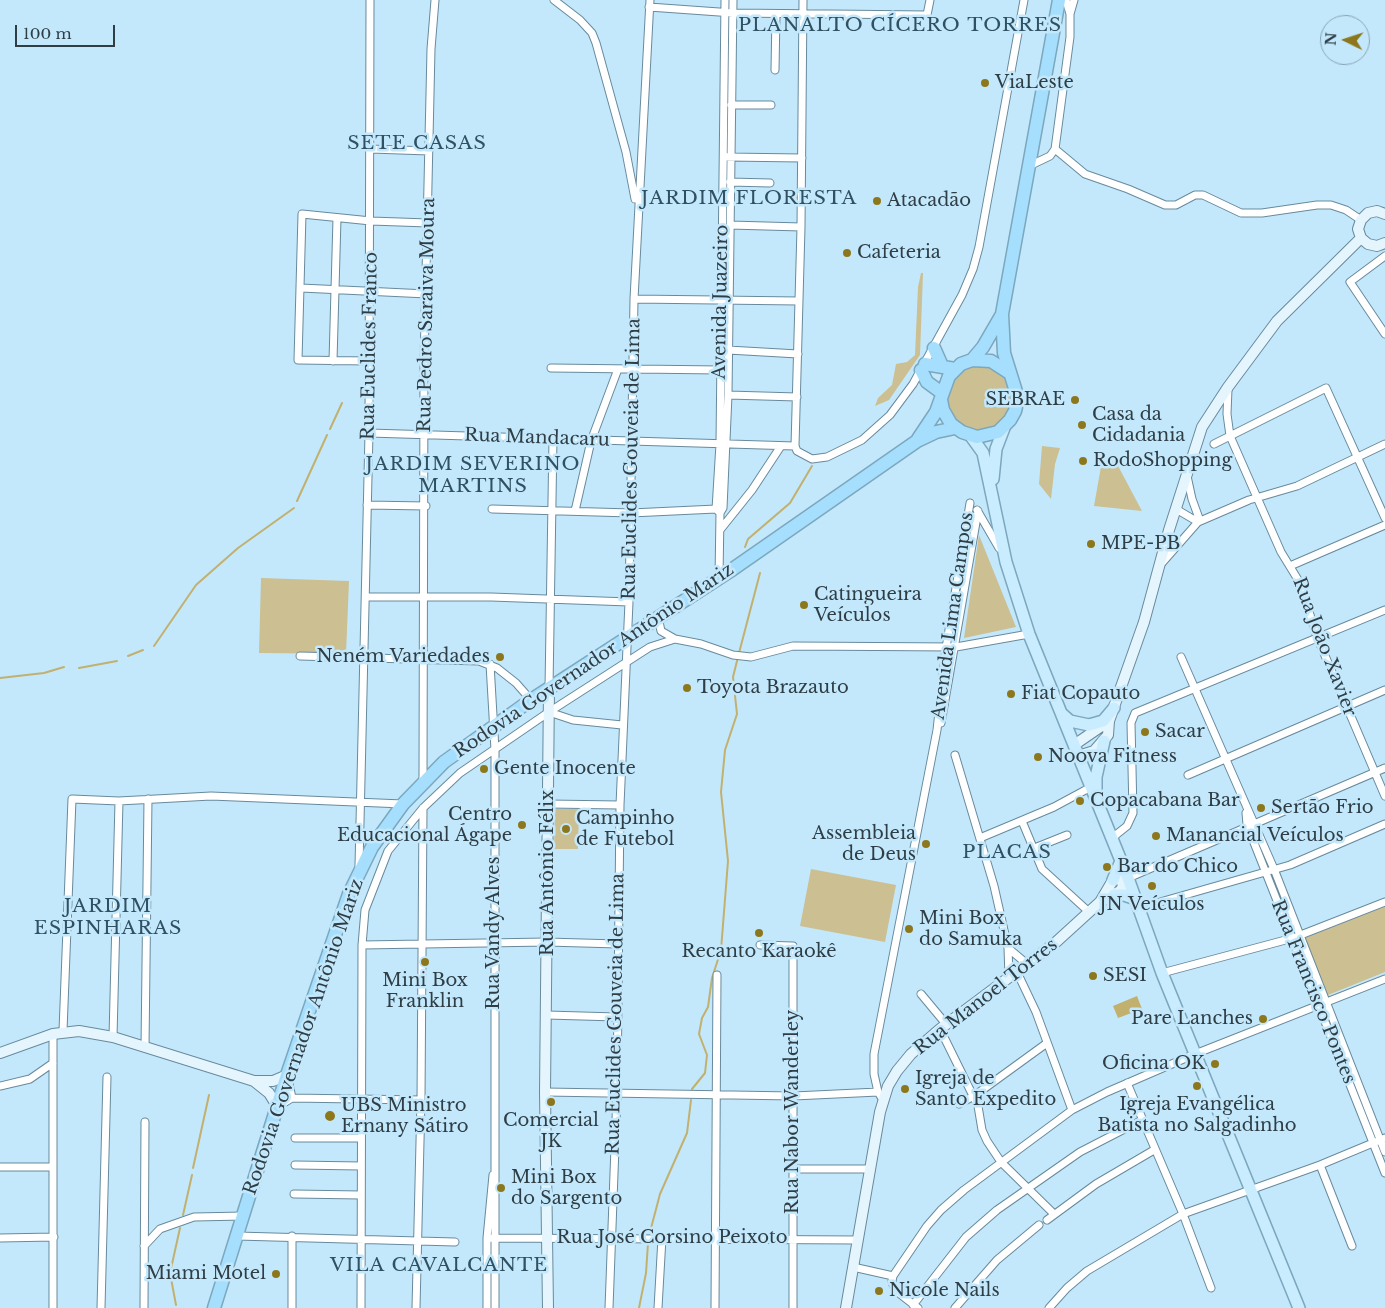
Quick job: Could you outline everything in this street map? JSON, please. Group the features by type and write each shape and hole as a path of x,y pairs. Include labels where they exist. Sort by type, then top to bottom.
{"highway":[{"path":"1008,372 991,361 972,360 949,367 923,367 927,382 938,393 945,415 955,428 970,436 991,435 1004,428 1015,411 1018,398 1015,384 1008,372 1002,335 1002,314 1058,0"},
{"path":"972,360 983,348 1002,314"},
{"path":"934,348 949,367"},
{"name":"Rodovia Governador Antônio Mariz","path":"917,441 931,421 938,393 949,376 949,367"},
{"path":"913,384 924,383 938,393"},
{"name":"Rodovia Governador Antônio Mariz","path":"214,1308 287,1075 337,928 359,871 385,827 403,804 423,781 462,748 531,700 719,578 917,441 936,432 955,428"}],"main road":[{"path":"1385,214 1372,211 1360,220 1358,229 1361,238 1372,246 1385,243"},
{"path":"1096,798 1096,777 1104,742 1108,735 1110,720 1144,622 1176,509 1202,427 1228,387 1291,304 1361,238"},
{"path":"993,498 994,459 1004,428"},
{"path":"970,436 983,453 1006,562 1029,634 1128,878 1162,973 1298,1308"},
{"name":"Rua Antônio Félix","path":"548,1308 546,1092 549,688"},
{"path":"1061,713 1070,721 1088,726 1103,720 1114,708"},
{"path":"1074,745 1110,720"},
{"path":"1078,756 1094,751 1104,742"},
{"path":"1113,880 1121,861"},
{"path":"1113,880 1128,878"},
{"name":"Rua Manoel Torres","path":"881,1096 897,1071 911,1054 943,1026 1055,943 1100,902 1123,888 1128,878"},
{"name":"Rua Manoel Torres","path":"1100,902 1113,880"},
{"path":"1114,895 1124,895 1138,904"},
{"path":"0,1053 58,1033 79,1031 113,1037 273,1088"},
{"path":"273,1088 287,1075"},
{"path":"273,1088 277,1106"},
{"name":"Avenida Lima Campos","path":"846,1308 881,1096"}],"street":[{"name":"Rua Euclides Franco","path":"359,871 369,433 368,361 371,221 370,0"},
{"name":"Rua Pedro Saraiva Moura","path":"423,781 429,151 435,0"},
{"path":"554,0 580,20 592,33 596,43 632,176 637,214"},
{"name":"Avenida Juazeiro","path":"723,444 721,370 730,225 730,182 726,156 731,105 729,13 725,0"},
{"name":"Avenida Juazeiro","path":"719,578 720,531 718,511 728,395 726,156 729,13 733,0"},
{"path":"796,448 801,226 803,0"},
{"path":"649,3 729,13 927,15 930,0"},
{"name":"Rua Mandacaru","path":"369,433 781,446 796,448 806,457 820,458 853,444 872,433 890,415 913,384 966,286 979,247 1024,0"},
{"path":"1066,0 1070,14"},
{"path":"1029,166 1050,156 1055,149 1068,60 1070,14 1074,0"},
{"name":"Rua Euclides Gouveia de Lima","path":"609,1308 617,1093 620,805 622,725 629,602 634,299 649,3"},
{"path":"775,70 776,14"},
{"path":"731,105 771,105"},
{"path":"371,149 429,151"},
{"path":"1055,149 1085,174 1165,205 1176,205 1195,195 1203,195 1241,213 1262,213 1317,205 1331,205 1346,210 1360,220"},
{"path":"726,156 802,158"},
{"path":"730,182 770,183"},
{"path":"368,361 298,360 302,214 371,221 428,223"},
{"path":"334,361 337,218"},
{"path":"730,225 801,226"},
{"path":"1385,256 1350,282 1385,334"},
{"path":"300,288 427,294"},
{"path":"634,299 799,301"},
{"path":"728,350 798,354"},
{"path":"551,368 721,370"},
{"path":"575,511 591,441 618,369"},
{"name":"Rua João Xavier","path":"1228,387 1227,414 1230,436 1281,552 1300,583 1317,637 1385,796"},
{"path":"1214,444 1326,388 1385,518"},
{"path":"728,395 797,398"},
{"name":"Rua Antônio Félix","path":"549,688 553,438"},
{"path":"1160,565 1199,522 1258,497 1297,486 1385,444"},
{"path":"720,531 752,490 781,446"},
{"path":"1187,475 1199,522"},
{"name":"Avenida Lima Campos","path":"881,1096 874,1074 874,1054 937,730 946,648 970,503 978,511 942,722 937,730"},
{"path":"367,505 426,506"},
{"path":"492,509 630,513 718,511"},
{"path":"1176,509 1199,522"},
{"path":"978,511 1006,562"},
{"path":"1290,566 1385,525"},
{"path":"958,574 968,575"},
{"path":"366,598 491,597 629,602"},
{"path":"1112,838 1127,826 1133,813 1132,718 1135,713 1385,610"},
{"path":"658,617 661,631 675,639 709,646 741,657 760,656 793,646 946,648 1029,634"},
{"path":"951,619 960,621"},
{"path":"361,1308 362,944 365,910 388,851 423,808 460,773 650,646 675,639"},
{"path":"300,656 467,660 490,664 516,683 531,700"},
{"name":"Rua Francisco Pontes","path":"1181,657 1246,810 1265,871 1296,937"},
{"name":"Rua Vandy Alves","path":"487,1308 490,1288 491,1238 496,1182 494,1172 495,750 490,664"},
{"path":"1188,774 1385,690"},
{"path":"549,712 573,720 622,725"},
{"path":"955,756 994,886 1013,974 1036,1012 1072,1110"},
{"path":"1128,878 1250,824 1385,768"},
{"path":"980,838 1022,821 1091,787"},
{"path":"53,1308 53,1063 58,1033 72,799 119,801 211,796 403,804"},
{"path":"145,1047 148,799"},
{"path":"113,1037 119,801"},
{"path":"548,804 620,805"},
{"path":"416,1308 421,1100 423,808"},
{"path":"1022,821 1032,849 1048,876 1089,912"},
{"name":"Rua Francisco Pontes","path":"1250,824 1274,869 1296,937 1372,1143 1385,1173"},
{"path":"1138,904 1290,865 1385,824"},
{"path":"1032,849 1067,835"},
{"path":"1162,973 1296,937 1385,902"},
{"path":"362,944 422,945 547,942 618,944"},
{"name":"Rua Nabor Wanderley","path":"760,946 793,946 793,1308"},
{"path":"1008,948 1027,964"},
{"path":"715,1308 717,975"},
{"path":"1142,1120 1080,1152 1027,1188 966,1236 916,1306 892,1285 893,1276 941,1210 1001,1162 1072,1110 1127,1083 1195,1054 1385,979"},
{"path":"921,994 943,1026 978,1106 982,1130 1001,1162 1054,1214"},
{"name":"Rua Francisco Pontes","path":"1322,1005 1383,1139 1385,1152"},
{"path":"547,1015 617,1017"},
{"path":"958,1104 974,1096 1047,1044"},
{"path":"0,1086 30,1079 53,1063"},
{"path":"287,1075 292,1098"},
{"path":"101,1308 107,1077"},
{"path":"1127,1083 1154,1150 1183,1214 1211,1288"},
{"path":"546,1092 881,1096"},
{"path":"277,1106 292,1098 421,1100"},
{"path":"144,1308 145,1122"},
{"path":"295,1138 361,1138"},
{"path":"1049,1308 1067,1288 1087,1272 1183,1214 1251,1191 1383,1139"},
{"path":"1047,1220 1096,1184 1154,1150"},
{"path":"295,1165 361,1166"},
{"path":"1320,1165 1352,1246"},
{"path":"0,1167 53,1167"},
{"path":"793,1169 870,1169"},
{"path":"294,1194 361,1195"},
{"path":"144,1247 160,1228 194,1217 244,1216"},
{"path":"956,1308 997,1260 1039,1226"},
{"path":"238,1236 455,1242"},
{"path":"292,1236 292,1308"},
{"path":"0,1238 54,1237"},
{"name":"Rua José Corsino Peixoto","path":"491,1238 611,1237 714,1240 858,1240"},
{"path":"658,1308 662,1238"},
{"path":"853,1267 893,1276"},
{"name":"Rua Vandy Alves","path":"490,1288 495,1308"}],"shaded area":[{"path":"921,273 923,273 920,355 889,400 875,406 878,398 892,385 896,364 907,362 915,355 918,287"},
{"path":"988,364 1004,374 1014,400 1002,425 975,433 952,419 945,392 961,369 969,365"},
{"path":"1042,446 1060,448 1055,464 1051,499 1039,484"},
{"path":"1102,461 1112,461 1117,464 1142,511 1094,506"},
{"path":"979,535 1016,627 964,638"},
{"path":"261,578 349,581 346,654 259,653"},
{"name":"Campinho de Futebol","path":"555,809 579,809 578,849 554,849"},
{"path":"811,869 896,885 885,942 800,926"},
{"path":"1385,906 1385,972 1328,995 1305,938"},
{"path":"1137,996 1142,1009 1118,1018 1113,1006"}],"waterway":[{"path":"330,429 342,403"},
{"path":"297,501 327,435"},
{"path":"745,547 748,539 790,503 812,466"},
{"path":"154,646 196,585 238,548 294,508"},
{"path":"739,653 760,573"},
{"path":"128,656 143,650"},
{"path":"692,1089 705,1073 707,1055 699,1034 702,1018 708,1007 712,978 721,950 728,861 721,792 725,750 737,714 733,677 738,657"},
{"path":"79,668 117,661"},
{"path":"0,678 44,673 64,667"},
{"path":"193,1168 209,1095"},
{"path":"650,1232 660,1194 687,1133 691,1100"},
{"path":"183,1215 192,1175"},
{"path":"176,1305 170,1273 180,1228"},
{"path":"639,1308 646,1273 648,1243"}],"place":[{"name":"ViaLeste","path":"985,83"},
{"name":"Atacadão","path":"877,201"},
{"name":"Cafeteria","path":"847,253"},
{"name":"SEBRAE","path":"1075,400"},
{"name":"Casa da Cidadania","path":"1082,425"},
{"name":"RodoShopping","path":"1083,461"},
{"name":"MPE-PB","path":"1091,544"},
{"name":"Catingueira Veículos","path":"804,605"},
{"name":"Neném Variedades","path":"500,657"},
{"name":"Toyota Brazauto","path":"687,688"},
{"name":"Fiat Copauto","path":"1011,694"},
{"name":"Sacar","path":"1145,732"},
{"name":"Noova Fitness","path":"1038,757"},
{"name":"Gente Inocente","path":"484,769"},
{"name":"Copacabana Bar","path":"1080,801"},
{"name":"Sertão Frio","path":"1261,808"},
{"name":"Centro Educacional Ágape","path":"522,825"},
{"name":"Campinho de Futebol","path":"566,829"},
{"name":"Manancial Veículos","path":"1156,836"},
{"name":"Assembleia de Deus","path":"926,844"},
{"name":"Bar do Chico","path":"1107,867"},
{"name":"JN Veículos","path":"1152,886"},
{"name":"Mini Box do Samuka","path":"909,929"},
{"name":"Recanto Karaokê","path":"759,933"},
{"name":"Mini Box Franklin","path":"425,962"},
{"name":"SESI","path":"1093,976"},
{"name":"Pare Lanches","path":"1263,1019"},
{"name":"Oficina OK","path":"1215,1064"},
{"name":"Igreja Evangélica Batista no Salgadinho","path":"1197,1086"},
{"name":"Igreja de Santo Expedito","path":"905,1089"},
{"name":"Comercial JK","path":"551,1102"},
{"name":"UBS Ministro Ernany Sátiro","path":"330,1116"},
{"name":"Mini Box do Sargento","path":"501,1188"},
{"name":"Miami Motel","path":"276,1274"},
{"name":"Nicole Nails","path":"879,1291"}],"district":[{"name":"PLANALTO CÍCERO TORRES","path":"900,26"},
{"name":"SETE CASAS","path":"417,144"},
{"name":"JARDIM FLORESTA","path":"749,199"},
{"name":"JARDIM SEVERINO MARTINS","path":"473,476"},
{"name":"PLACAS","path":"1007,853"},
{"name":"JARDIM ESPINHARAS","path":"108,918"},
{"name":"VILA CAVALCANTE","path":"439,1266"}]}
